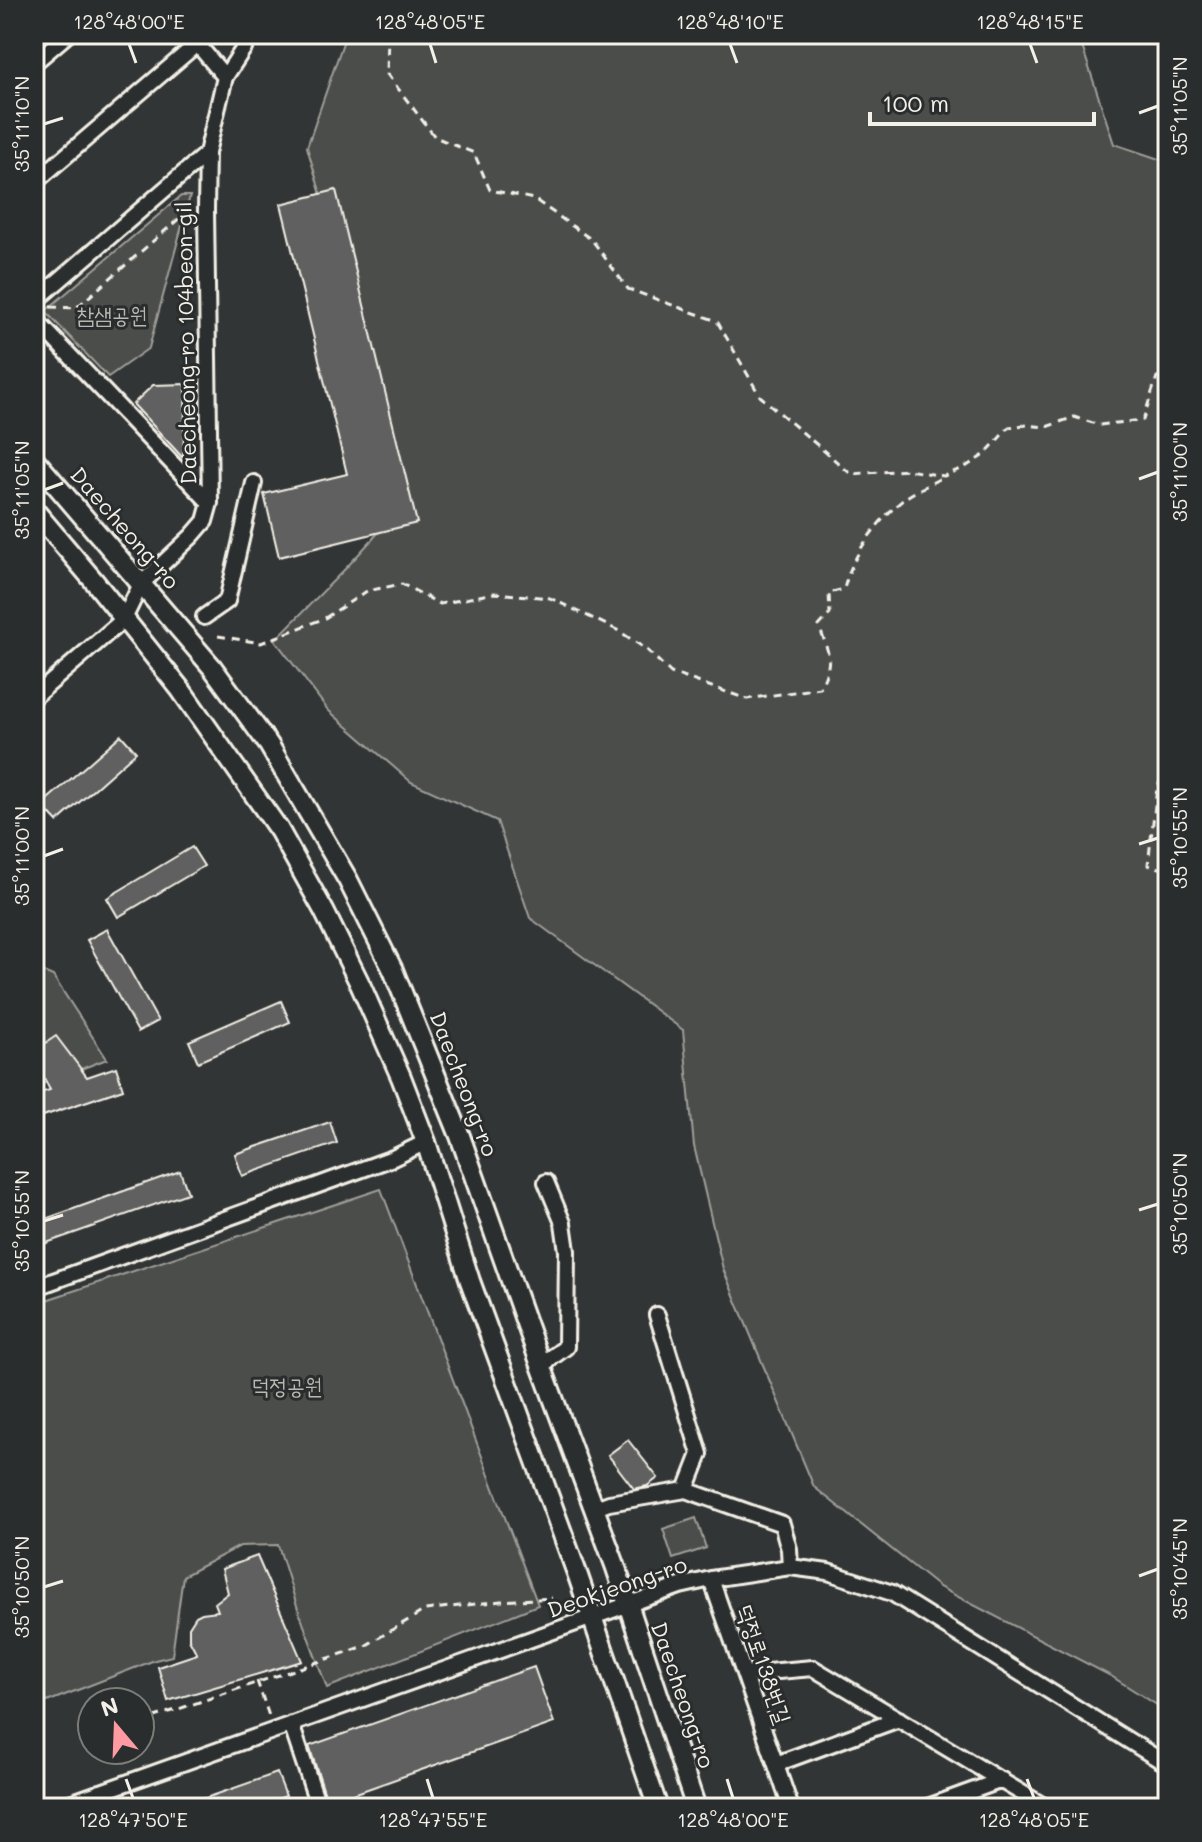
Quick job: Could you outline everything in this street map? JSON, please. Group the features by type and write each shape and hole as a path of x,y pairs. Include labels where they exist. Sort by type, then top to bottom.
{"main road":[{"name":"Daecheong-ro","path":"34,459 212,667 269,745 348,880 393,970 460,1136 628,1606 696,1808"},
{"path":"34,510 181,690 279,830 360,984 426,1142 470,1281 593,1618 658,1808"}],"street":[{"path":"34,63 68,34"},
{"name":"Daecheong-ro 104beon-gil","path":"141,584 205,521 210,503 207,153 225,77 253,34"},
{"path":"34,183 194,39 225,77"},
{"path":"41,304 207,153"},
{"path":"34,318 210,503"},
{"path":"204,617 227,601 254,483"},
{"path":"34,697 124,619 141,584"},
{"path":"34,1288 393,1158 426,1142"},
{"path":"542,1368 566,1347 567,1251 563,1223 546,1182"},
{"path":"657,1315 700,1454 686,1490"},
{"path":"593,1509 609,1503 686,1490 782,1524 790,1567"},
{"name":"Deokjeong-ro","path":"56,1808 680,1586 790,1567 828,1572 892,1593 1168,1765"},
{"name":"덕정로138번길","path":"711,1579 791,1808"},
{"path":"745,1674 813,1668 1047,1808"},
{"path":"776,1764 899,1719"},
{"path":"291,1724 319,1808"},
{"path":"925,1808 1002,1780"},
{"path":"100,1792 106,1808"}],"path":[{"path":"385,34 388,35 387,74 435,137 474,153 490,190 534,199 592,240 628,289 717,321 760,396 851,474 908,470 944,476"},
{"path":"41,304 76,308 182,216 206,210"},
{"path":"218,636 261,643 325,618 367,591 402,584 440,604 494,593 550,598 619,631 646,649 671,673 747,699 820,688 827,674 830,656 819,626 830,614 829,593 844,589 848,571 872,533 905,498 984,455 1009,427 1046,427 1074,417 1099,425 1143,420 1157,377 1168,375"},
{"path":"1168,765 1157,788 1148,865 1168,870"},
{"path":"156,1716 365,1646 425,1610 552,1598"},
{"path":"257,1681 274,1730"}],"green space":[{"path":"346,34 1078,34 1114,144 1168,162 1168,1712 1111,1676 939,1587 814,1487 723,1269 694,1146 683,1030 530,918 497,821 411,782 328,710 275,640 410,498 307,147"},
{"name":"참샘공원","path":"181,196 190,196 149,348 108,377 45,311"},
{"path":"34,968 53,976 107,1059 34,1087"},
{"name":"덕정공원","path":"381,1189 538,1605 327,1688 278,1545 240,1546 183,1576 172,1656 88,1686 76,1686 76,1691 34,1707 34,1304"},
{"path":"696,1518 706,1548 673,1559 663,1529"}],"building":[{"path":"336,190 417,523 279,557 264,494 347,474 281,204"},
{"path":"186,384 183,458 133,404 153,385"},
{"path":"121,735 136,752 57,822 41,805"},
{"path":"192,847 204,866 118,917 107,898"},
{"path":"107,929 158,1021 138,1032 87,940"},
{"path":"281,1001 290,1022 198,1062 189,1041"},
{"path":"56,1036 87,1077 116,1067 123,1089 34,1119 34,1095 50,1090 34,1058 34,1051"},
{"path":"330,1122 337,1143 242,1176 235,1154"},
{"path":"180,1171 188,1193 38,1246 34,1223"},
{"path":"628,1440 658,1478 647,1486 634,1489 608,1455"},
{"path":"257,1556 302,1661 168,1701 158,1667 197,1654 189,1639 189,1627 196,1616 218,1611 215,1603 228,1593 222,1569"},
{"path":"534,1667 554,1723 328,1803 309,1746"},
{"path":"277,1773 286,1796 253,1808 183,1806"}]}
